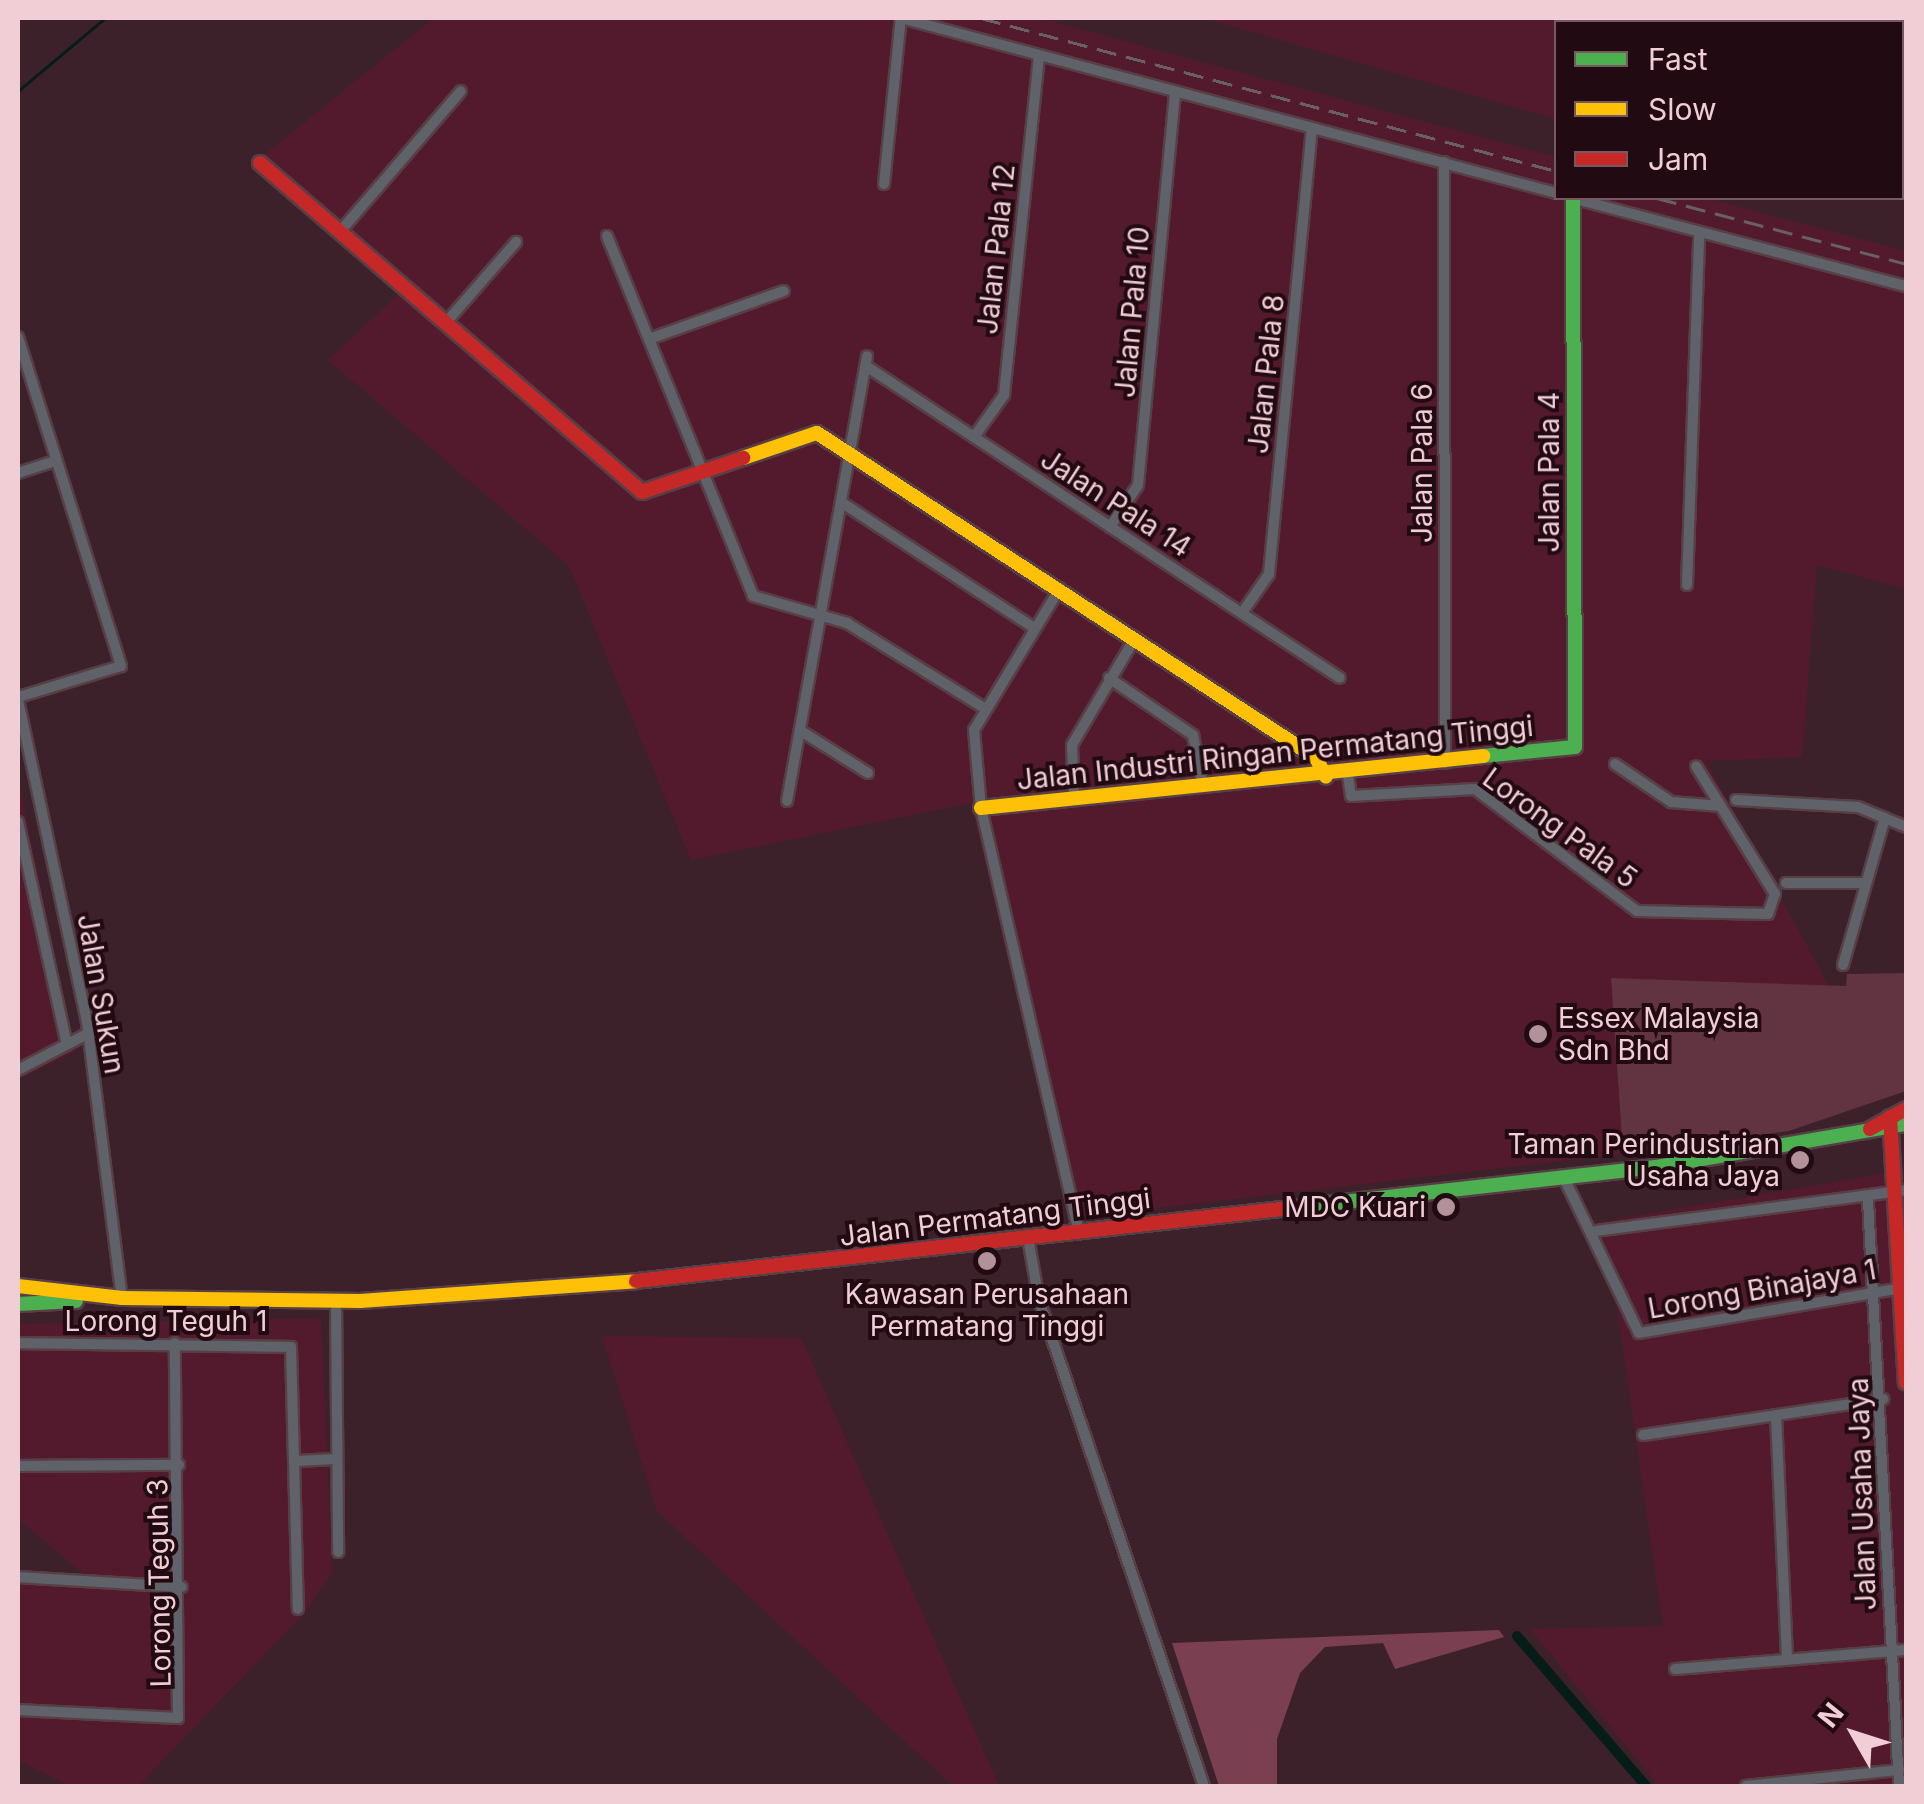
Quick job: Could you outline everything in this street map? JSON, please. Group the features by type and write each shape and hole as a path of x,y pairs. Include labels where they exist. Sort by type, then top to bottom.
{"main road":[{"path":"260,163 344,227 450,318 642,492 817,433 1316,758 1326,777"},
{"name":"Jalan Pala 4","path":"1573,200 1574,747"},
{"name":"Jalan Industri Ringan Permatang Tinggi","path":"980,808 1348,775 1574,747"},
{"name":"Jalan Permatang Tinggi","path":"18,1304 122,1298 336,1301 700,1276 1779,1150 1896,1123 1906,1110"},
{"name":"Jalan Usaha Jaya","path":"1896,1123 1902,1191 1906,1383"},
{"name":"Jalan Permatang Tinggi","path":"18,1286 122,1298"}],"street":[{"path":"884,184 901,18 1312,131 1554,192"},
{"name":"Jalan Pala 12","path":"974,437 1004,395 1039,56"},
{"path":"344,227 461,91"},
{"name":"Jalan Pala 10","path":"1110,527 1138,485 1175,94"},
{"name":"Jalan Pala 8","path":"1242,614 1268,574 1312,131"},
{"name":"Jalan Pala 6","path":"1444,162 1445,764"},
{"path":"1580,200 1906,286"},
{"path":"1687,585 1699,234"},
{"path":"607,236 754,596 824,617 984,708"},
{"path":"450,318 516,242"},
{"path":"649,339 784,291"},
{"path":"18,336 120,666 18,706"},
{"name":"Jalan Pala 14","path":"852,454 867,361 974,437 1340,678"},
{"path":"787,802 852,454"},
{"path":"18,473 55,461"},
{"path":"844,504 1034,628"},
{"path":"1060,588 974,730 980,808 1079,1233"},
{"path":"1074,799 1072,745 1135,638"},
{"path":"1109,678 1192,735 1203,787"},
{"name":"Jalan Sukun","path":"18,706 89,1033 122,1298"},
{"path":"801,730 868,773"},
{"path":"1615,764 1671,802 1721,806"},
{"name":"Lorong Pala 5","path":"1348,775 1351,796 1475,789 1637,911 1768,914 1775,894 1696,766"},
{"path":"1736,800 1858,807 1906,827"},
{"path":"1843,966 1885,818"},
{"path":"18,822 67,1044"},
{"path":"1786,884 1866,883"},
{"path":"18,1070 89,1033"},
{"path":"1563,1176 1596,1231 1853,1190 1868,1200 1902,1191"},
{"name":"Jalan Usaha Jaya","path":"1868,1200 1900,1651 1899,1786"},
{"name":"Lorong Binajaya 1","path":"1596,1231 1631,1330 1902,1288"},
{"path":"1028,1237 1039,1300 1204,1786"},
{"path":"336,1301 338,1552"},
{"name":"Lorong Teguh 1","path":"18,1344 175,1343 290,1348 298,1609"},
{"name":"Lorong Teguh 3","path":"18,1710 178,1718 182,1587 175,1343"},
{"path":"1643,1435 1884,1399"},
{"path":"1776,1415 1786,1660"},
{"path":"296,1461 336,1458"},
{"path":"18,1466 179,1465"},
{"path":"18,1577 182,1587"},
{"path":"1675,1668 1900,1651"},
{"path":"1746,1786 1899,1770"}],"shaded area":[{"path":"434,18 1039,18 1554,156 1554,200 1714,200 1906,251 1906,589 1817,565 1802,757 1706,761 1829,986 1611,978 1623,1154 1069,1218 971,803 691,860 569,566 328,360 402,291 253,164"},
{"path":"1204,18 1760,18 1554,20 1554,118"},
{"path":"1763,18 1906,18 1906,200 1904,20"},
{"path":"18,778 75,1052 18,1079"},
{"path":"1906,973 1906,1091 1789,1131 1623,1154 1611,978 1846,986 1847,974"},
{"path":"1906,1162 1906,1786 1659,1786 1530,1629 1663,1626 1614,1286 1587,1224 1888,1173"},
{"path":"321,1318 332,1573 306,1611 138,1786 70,1786 18,1760 18,1569 84,1574 18,1519 18,1324"},
{"path":"602,1336 801,1338 999,1786 953,1786 657,1511"},
{"path":"1499,1630 1504,1637 1395,1669 1383,1643 1325,1647 1300,1673 1277,1739 1277,1786 1219,1786 1172,1643"}],"waterway":[{"path":"18,91 105,18"},
{"path":"1517,1636 1646,1786"}],"railway":[{"path":"981,18 1554,170"},
{"path":"1665,200 1906,264"}],"traffic: fast":[{"path":"1483,756 1575,747 1573,200"},
{"path":"1308,1206 1662,1166 1906,1124"},
{"path":"18,1304 76,1301"}],"traffic: slow":[{"path":"743,458 817,433 1316,758 1326,777"},
{"path":"981,808 1483,756"},
{"path":"18,1286 122,1298 360,1301 636,1281"}],"traffic: jam":[{"path":"260,163 642,492 743,458"},
{"path":"1870,1129 1906,1109"},
{"path":"1890,1117 1906,1383"},
{"path":"636,1281 1308,1206"}],"place":[{"name":"Essex Malaysia Sdn Bhd","path":"1538,1034"},
{"name":"Taman Perindustrian Usaha Jaya","path":"1800,1160"},
{"name":"MDC Kuari","path":"1446,1207"},
{"name":"Kawasan Perusahaan Permatang Tinggi","path":"987,1261"}]}
